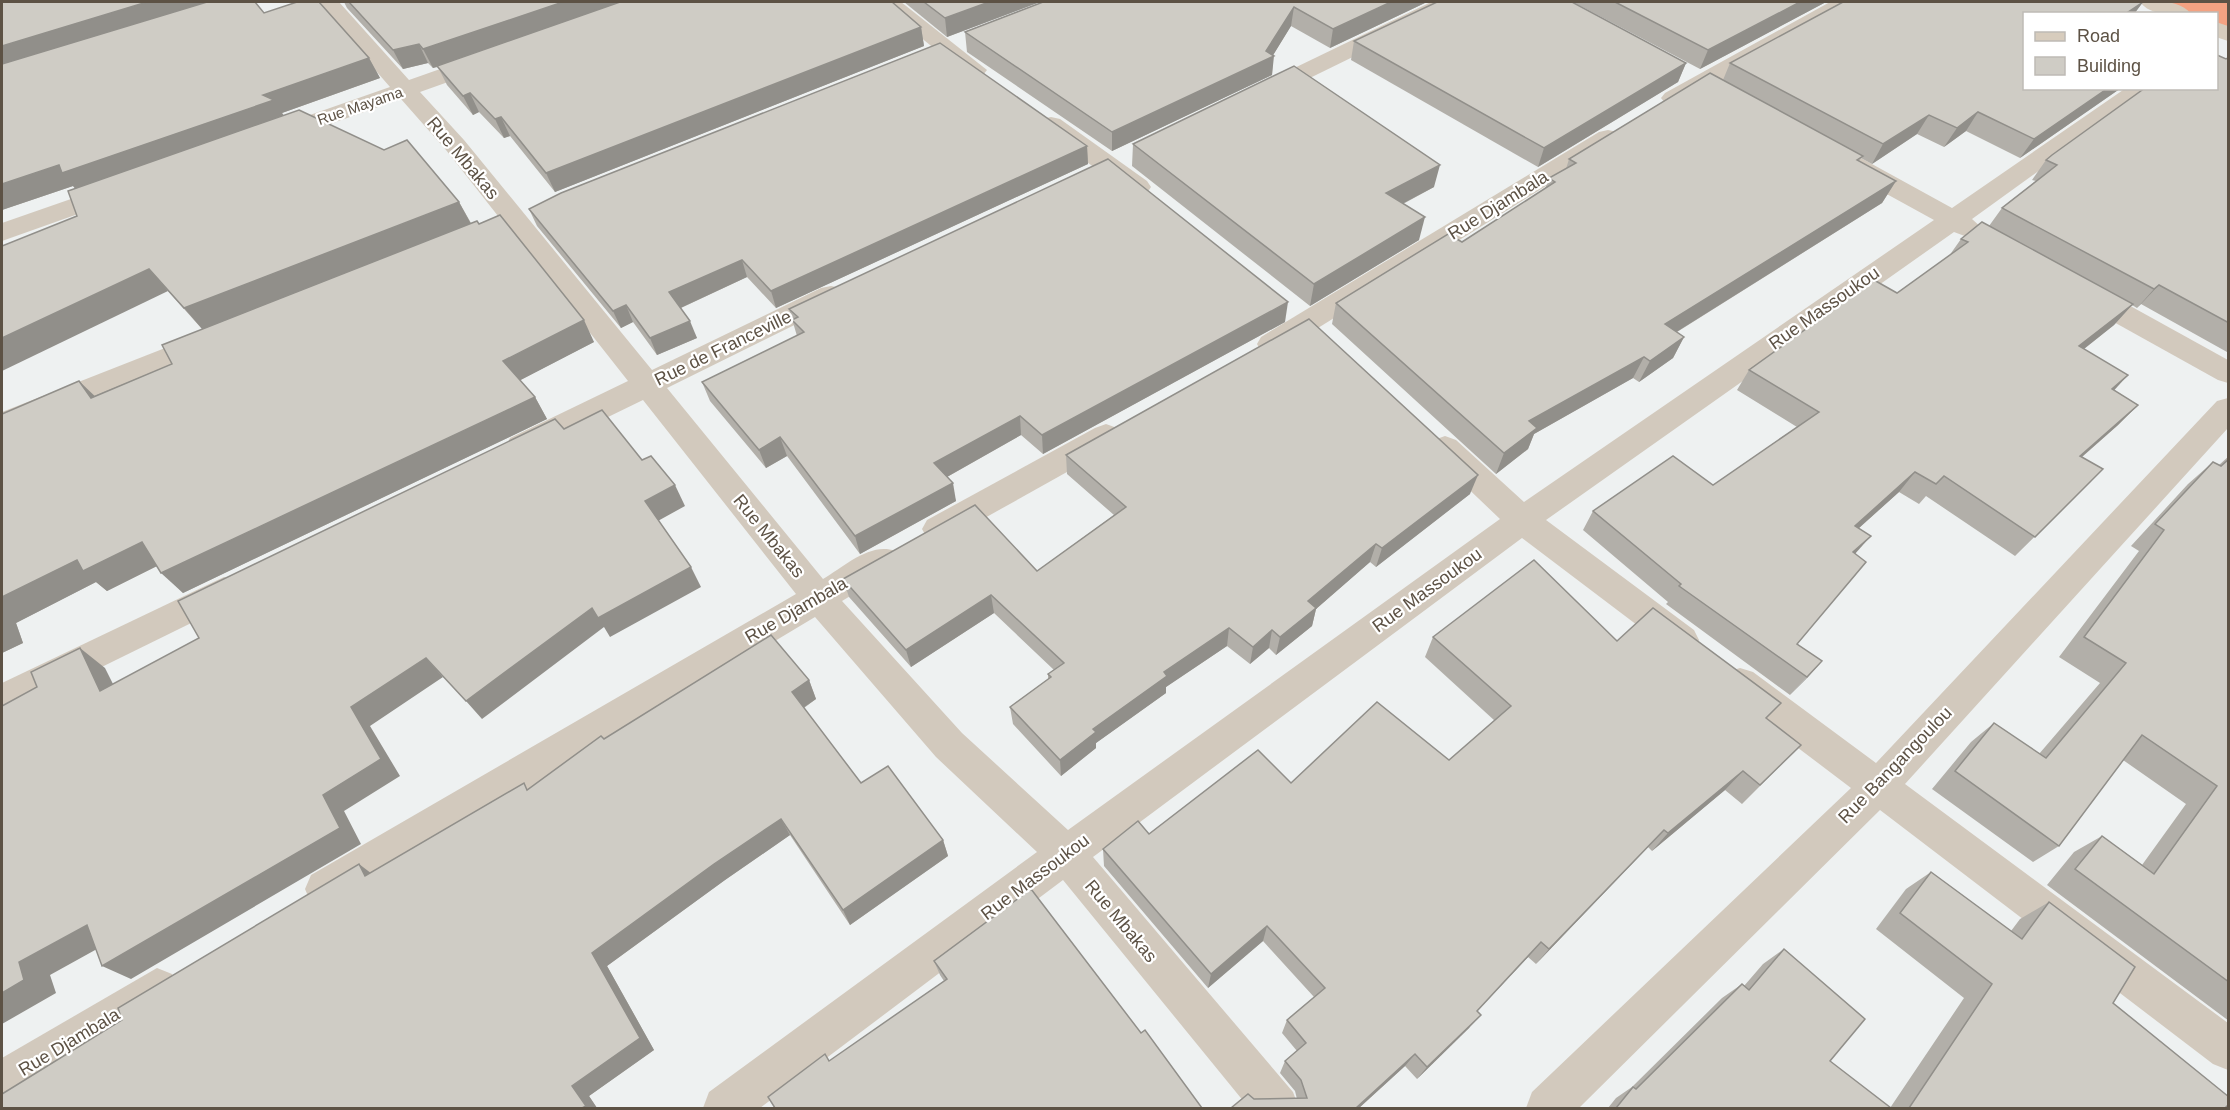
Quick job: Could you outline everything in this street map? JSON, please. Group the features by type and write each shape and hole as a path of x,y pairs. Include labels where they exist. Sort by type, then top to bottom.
{"main road":[{"path":"2151,2 2175,12"}],"street":[{"name":"Rue Mbakas","path":"327,2 455,145 646,386 818,596 949,745 1066,854 1277,1108"},
{"path":"888,2 932,52 996,86"},
{"path":"1235,105 1447,2"},
{"name":"Rue Djambala","path":"1246,358 1317,331 1639,118 1690,75 1845,2"},
{"path":"932,52 976,35"},
{"name":"Rue Mayama","path":"259,141 505,54"},
{"path":"1690,75 1732,98"},
{"name":"Rue Massoukou","path":"725,1108 1066,854 1522,520 2139,90"},
{"path":"1023,104 1121,160 1164,208"},
{"path":"1827,150 1993,242"},
{"path":"1078,180 1121,160"},
{"path":"2,231 136,184"},
{"path":"2065,282 2229,373"},
{"name":"Rue de Franceville","path":"495,459 856,283"},
{"path":"1282,301 1317,331"},
{"path":"2,424 232,332"},
{"name":"Rue Bangangoulou","path":"1548,1108 1880,785 2229,409"},
{"name":"Rue Djambala","path":"297,906 818,596 1131,422"},
{"path":"1420,425 1522,520 1880,785 2229,1049"},
{"path":"2,700 249,579"},
{"name":"Rue Djambala","path":"2,1082 185,973"}],"building":[{"path":"2,2 147,2 2,46"},
{"path":"207,2 255,2 264,13 297,2 319,2 369,58 263,95 274,100 62,173 59,165 2,184 2,64"},
{"path":"349,2 563,2 423,49 419,44 393,50"},
{"path":"620,2 892,2 921,27 546,173 501,117 495,119 470,93 463,96 437,66"},
{"path":"924,2 989,2 945,18"},
{"path":"1043,2 1391,2 1333,29 1294,7 1266,51 1274,56 1112,132 965,32"},
{"path":"1437,2 1572,2 1686,63 1544,148 1354,41"},
{"path":"1615,2 1800,2 1708,50"},
{"path":"1843,2 2143,2 2128,12 2023,12 2023,90 2105,90 2034,139 1978,112 1957,128 1929,115 1883,144 1730,63"},
{"path":"940,43 1087,146 771,291 742,260 669,292 690,321 650,338 626,305 613,311 529,209 561,193"},
{"path":"2218,55 2226,59 2229,57 2229,323 2159,285 2154,289 2002,208 2057,165 2046,160 2142,90 2218,90"},
{"path":"1294,66 1440,165 1386,193 1425,217 1314,284 1133,144"},
{"path":"1710,73 1863,156 1857,160 1896,181 1665,324 1684,337 1650,361 1644,357 1529,421 1537,428 1504,453 1336,303 1448,234 1462,242 1555,182 1549,178 1576,163 1569,159"},
{"path":"299,110 384,150 407,140 459,202 184,308 149,269 2,338 2,246 77,216 68,191"},
{"path":"1108,159 1288,302 1042,435 1020,416 934,463 953,483 855,536 780,437 759,450 702,382 804,332 792,320 798,317 789,309"},
{"path":"500,215 584,320 503,361 535,397 161,573 142,542 83,571 77,560 2,597 2,414 79,381 91,398 172,364 162,345 477,221 479,224"},
{"path":"1982,222 2133,304 2079,346 2128,375 2112,389 2138,405 2080,456 2103,469 2035,537 1944,476 1936,484 1915,472 1855,526 1871,536 1853,552 1866,562 1797,644 1822,661 1807,677 1679,586 1681,584 1593,511 1673,456 1713,485 1819,412 1749,370 1874,280 1897,293 1968,242 1961,239"},
{"path":"1309,319 1478,475 1382,548 1376,544 1308,601 1316,608 1280,637 1272,630 1253,647 1229,628 1164,672 1167,676 1093,729 1096,732 1060,760 1010,707 1051,677 1048,674 1064,663 991,595 906,650 843,579 975,505 1037,571 1126,507 1066,455"},
{"path":"602,410 642,460 651,456 675,485 645,501 691,567 598,618 592,608 466,701 426,658 351,707 381,759 323,795 340,828 102,966 87,925 19,962 24,980 2,993 2,706 37,687 31,672 80,648 100,691 199,638 178,601 555,419 564,429"},
{"path":"2229,459 2229,982 2075,869 2102,836 2154,874 2217,786 2142,735 2059,846 1955,771 1994,723 2046,758 2126,663 2084,637 2164,530 2155,524 2213,462 2221,466"},
{"path":"1534,560 1617,641 1653,608 1781,703 1766,718 1801,745 1760,785 1743,771 1668,833 1664,830 1549,949 1541,942 1477,1011 1481,1015 1427,1067 1415,1054 1356,1108 1231,1108 1248,1094 1254,1099 1307,1098 1301,1080 1285,1061 1306,1043 1287,1020 1325,988 1267,926 1211,974 1103,849 1138,821 1149,834 1258,750 1291,783 1377,702 1449,760 1511,706 1433,637"},
{"path":"771,635 809,680 792,692 861,783 888,766 943,840 843,910 781,819 714,864 592,953 640,1038 572,1086 586,1106 582,1108 2,1108 2,1094 122,1020 118,1008 359,864 365,876 524,783 527,790 601,736 604,739"},
{"path":"1931,872 2022,939 2049,902 2135,967 2113,1003 2229,1097 2229,1104 2225,1108 1909,1108 1992,984 1900,913"},
{"path":"1031,889 1141,1033 1145,1030 1202,1108 775,1108 768,1097 825,1054 829,1061 947,979 934,961"},
{"path":"1784,949 1865,1019 1830,1061 1891,1108 1616,1108 1633,1087 1636,1089 1742,984 1749,990"}],"waterway":[{"path":"2183,2 2207,12"}]}
